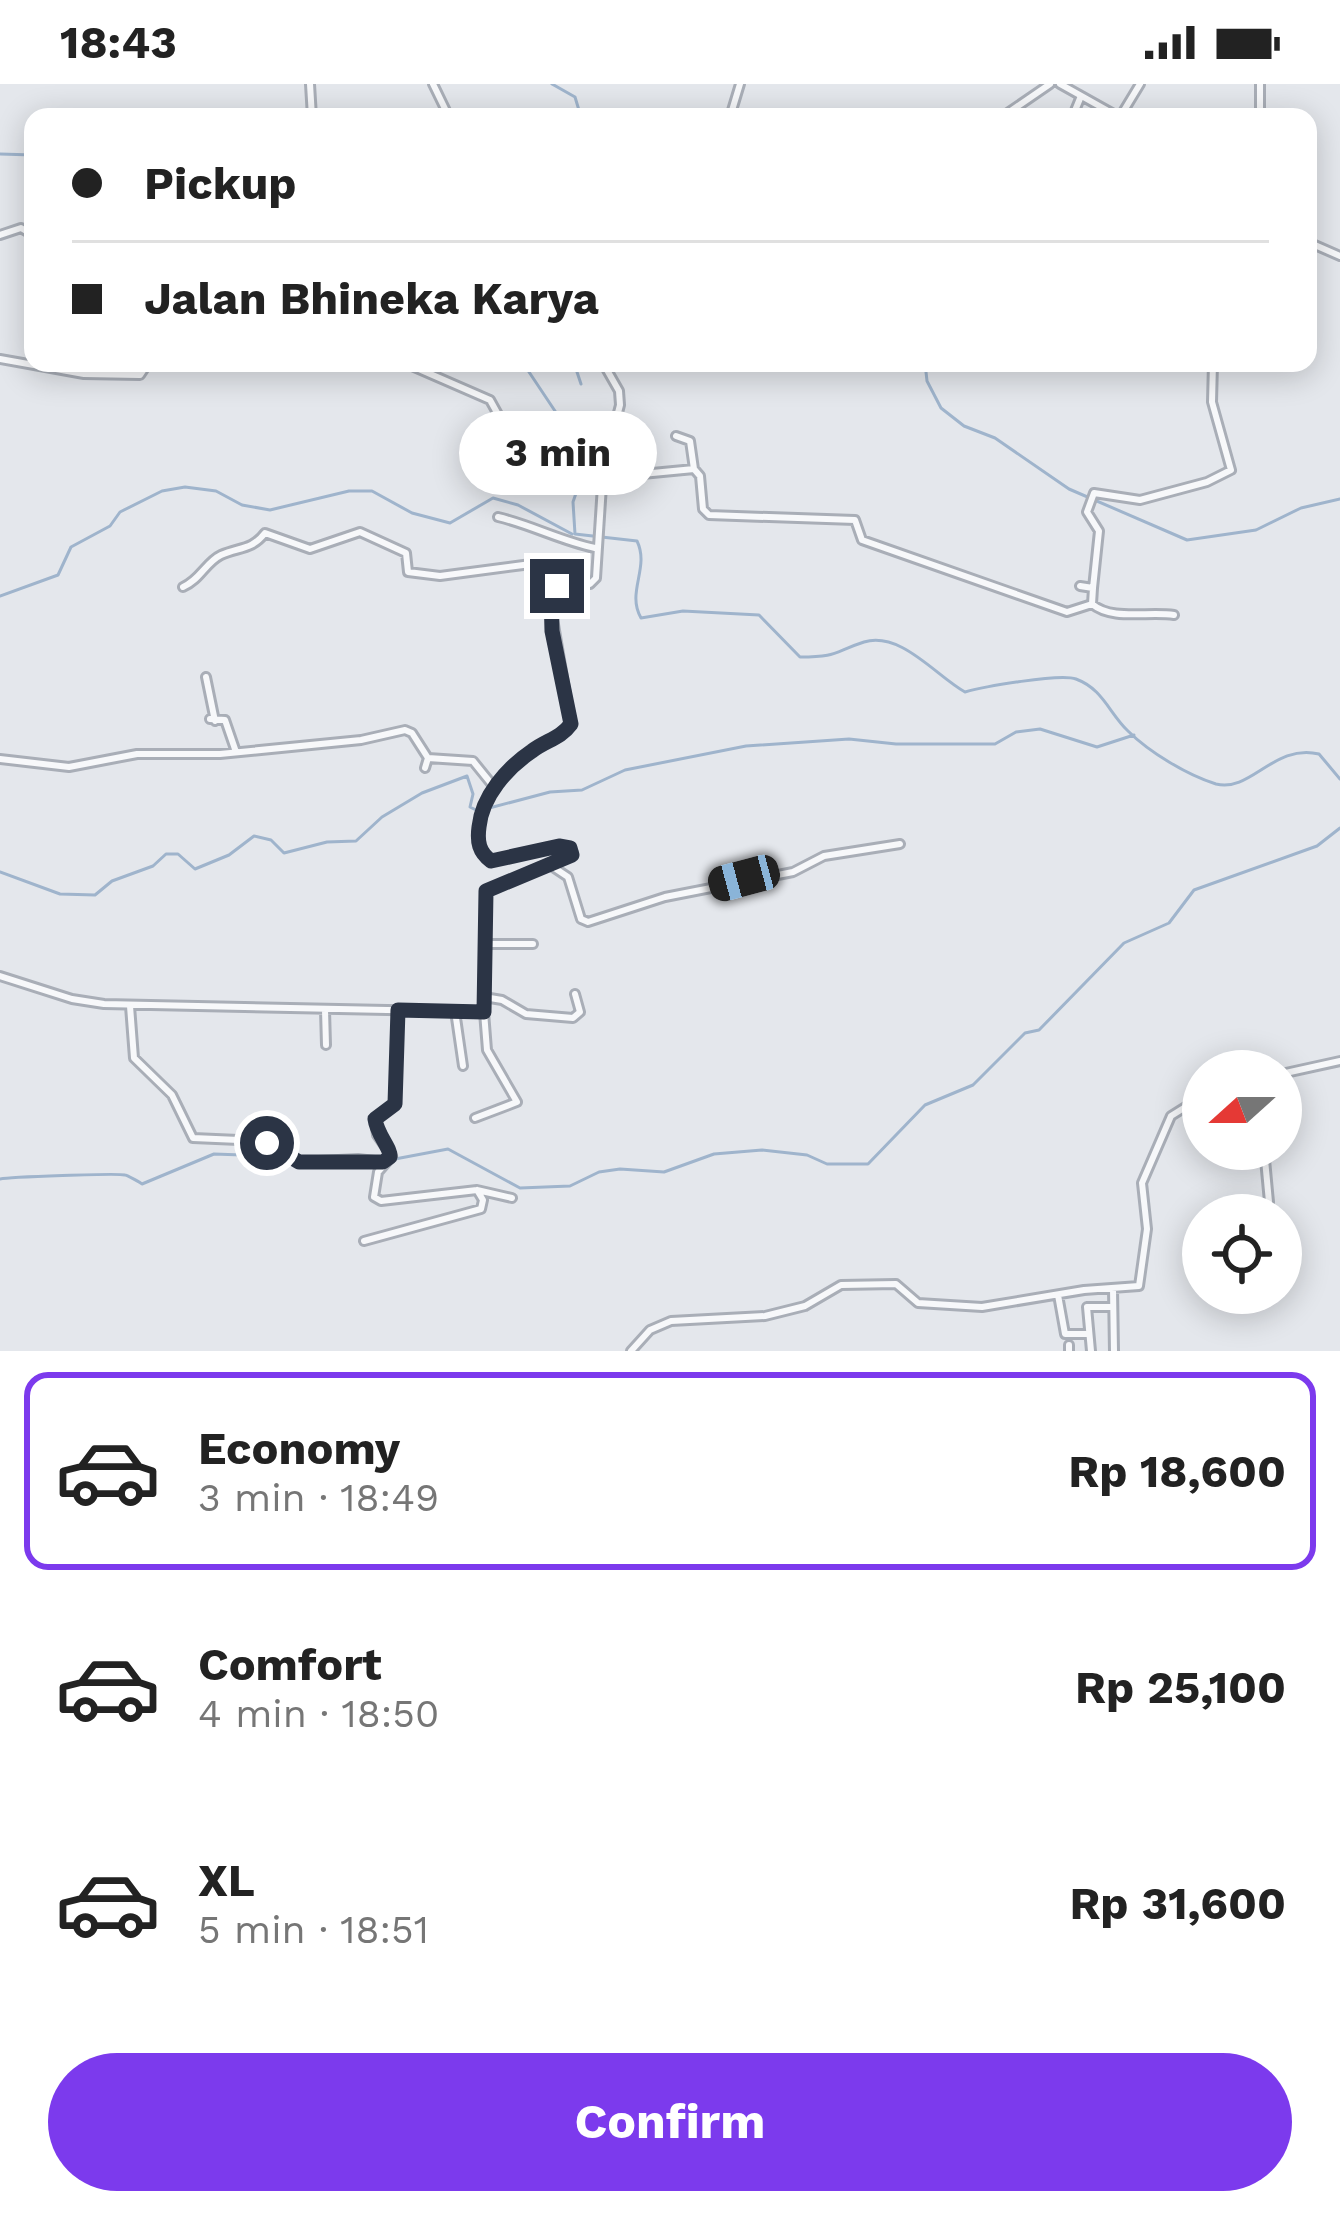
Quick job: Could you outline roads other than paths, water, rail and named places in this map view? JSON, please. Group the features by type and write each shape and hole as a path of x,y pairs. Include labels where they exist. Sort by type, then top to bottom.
{"street":[{"path":"1016,108 1050,84"},
{"path":"1060,84 1103,108"},
{"path":"1076,108 1081,96"},
{"path":"78,372 142,372"},
{"path":"426,372 490,400 505,427 552,446 608,446"},
{"path":"553,588 593,583 608,446 620,394 608,372"},
{"path":"1174,615 1118,614 1097,610 1092,604 1099,531 1089,519 1088,507 1092,494 1104,491 1140,500 1207,482 1231,470 1212,402 1213,372"},
{"path":"676,436 690,441 703,509 709,515 856,520 861,540 960,578 1032,596 1067,612 1092,604"},
{"path":"642,474 694,469"},
{"path":"498,517 543,530 566,543 596,548"},
{"path":"183,587 198,580 216,557 252,547 265,533 310,549 360,532 406,553 406,572 440,576 531,564 548,578 553,588 550,616 571,724 555,740 532,751 494,787 479,824 479,846 494,861 559,846 573,851 486,891 486,1047 517,1102 476,1118"},
{"path":"1080,586 1094,588"},
{"path":"206,677 213,720 225,720 236,752"},
{"path":"0,759 69,767 143,753 236,752 361,740 405,730 412,733 426,763 473,761 494,787"},
{"path":"549,865 568,877 581,919 588,922 665,897 793,872 824,856 900,844"},
{"path":"484,944 532,944"},
{"path":"0,976 72,999 130,1005 484,1012"},
{"path":"483,998 499,998 526,1014 573,1018 580,1012 575,994"},
{"path":"130,1005 134,1058 172,1095 193,1138 262,1141 299,1162 383,1162"},
{"path":"325,1010 326,1045"},
{"path":"398,1010 395,1104 375,1119 377,1135 392,1153 383,1162 373,1190 378,1200 477,1190 512,1198"},
{"path":"455,1011 457,1051 463,1066"},
{"path":"1302,1069 1340,1061"},
{"path":"631,1351 645,1334 664,1323 765,1316 805,1306 845,1284 896,1284 918,1304 982,1307 1141,1284 1147,1229 1142,1183 1171,1116 1182,1109"},
{"path":"364,1241 481,1209 483,1200 477,1190"},
{"path":"1112,1288 1114,1351"},
{"path":"1058,1295 1065,1334 1089,1334"},
{"path":"1091,1351 1087,1307 1113,1306"}],"waterway":[{"path":"552,84 575,97 578,108"},
{"path":"0,154 24,155"},
{"path":"529,372 583,453 585,467 573,502 575,534 637,541 641,561 636,599 641,618 683,611 759,615 800,657 829,655 878,640 905,649 965,692 1039,679 1076,679 1093,689 1147,747 1205,780 1229,785 1241,782 1276,761 1303,753 1319,754 1340,779"},
{"path":"577,372 581,384"},
{"path":"926,372 941,408 964,426 995,438 1069,489 1187,540 1256,530 1301,508 1340,499"},
{"path":"0,596 58,575 71,547 110,526 120,512 162,491 185,487 216,491 242,505 270,510 349,491 372,491 412,513 450,523 493,498 518,505 572,534"},
{"path":"0,872 60,894 95,895 112,881 153,866 166,854 178,854 195,869 229,855 254,836 271,840 284,853 327,842 356,841 382,817 422,793 467,776 473,794 470,807 478,811 550,792 582,790 625,770 746,746 849,739 995,744 1016,732 1040,729 1097,747 1134,735"},
{"path":"395,1159 448,1149 520,1188 570,1186 599,1172 620,1169 664,1172 714,1154 762,1150 807,1155 827,1164 868,1164 925,1105 973,1085 1025,1033 1039,1030 1124,943 1169,923 1194,890 1317,846 1340,828"},
{"path":"0,1179 126,1175 142,1184 214,1154 291,1162"},
{"path":"300,1158 355,1156"}]}
